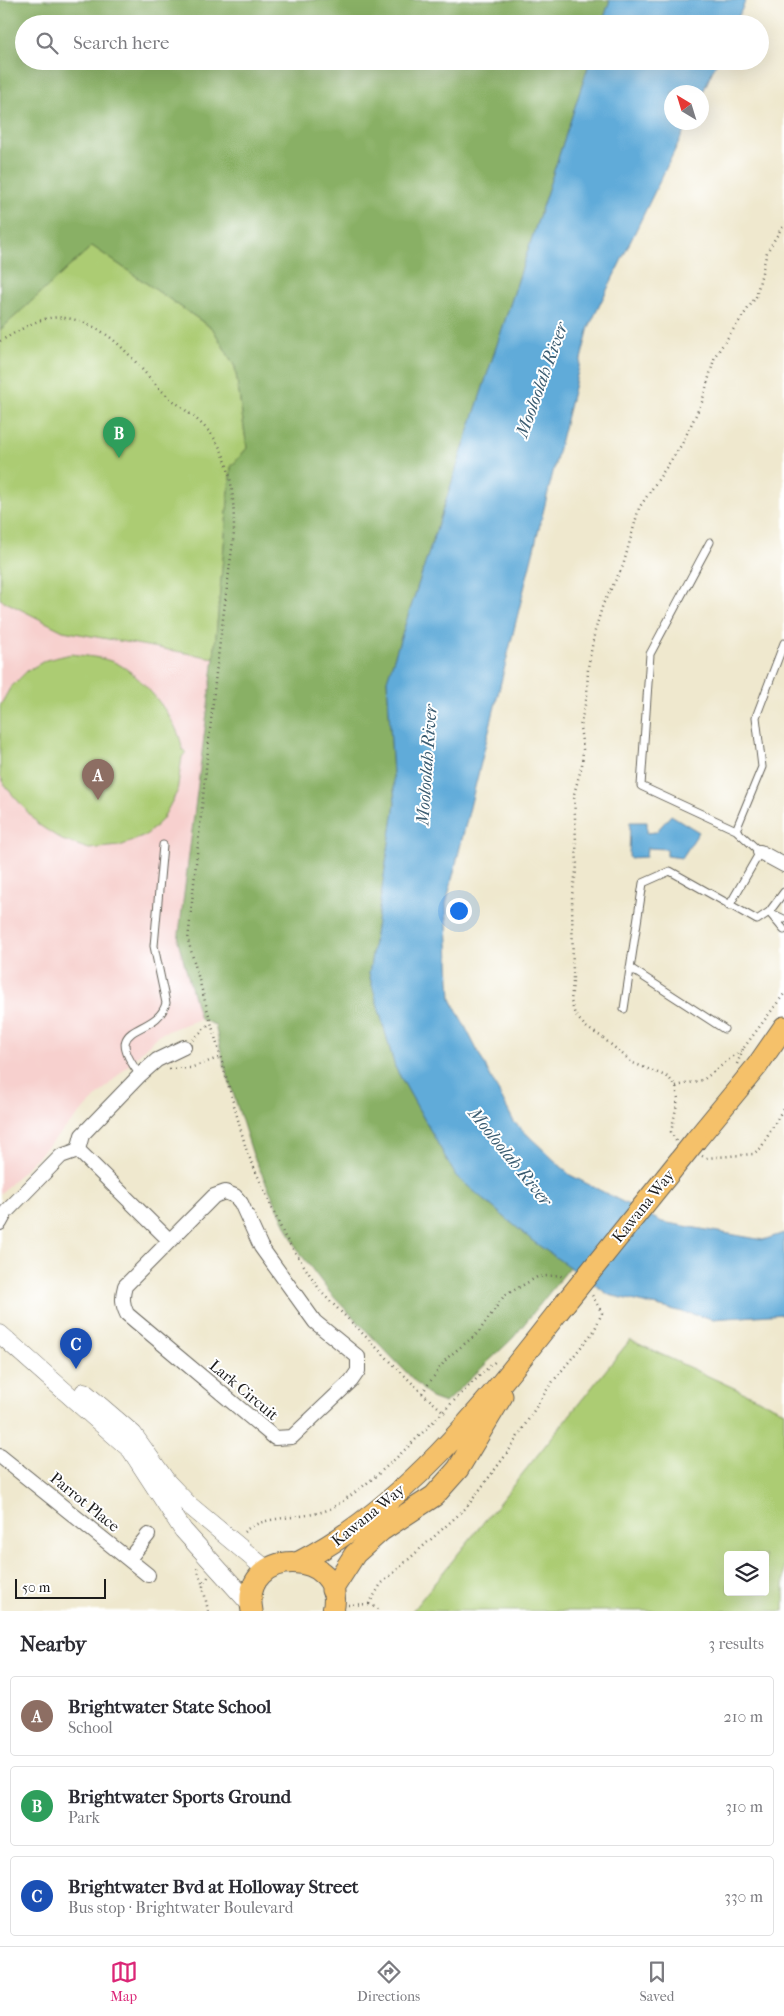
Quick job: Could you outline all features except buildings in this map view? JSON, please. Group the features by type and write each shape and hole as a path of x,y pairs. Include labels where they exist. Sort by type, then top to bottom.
{"main road":[{"name":"Kawana Way","path":"299,1562 330,1546 389,1502 457,1433 529,1348 757,1066 784,1026"},
{"name":"Kawana Way","path":"757,1066 784,1041"},
{"name":"Kawana Way","path":"333,1602 355,1554 382,1530 434,1496 458,1469 529,1348"},
{"path":"251,1608 252,1591 258,1579 267,1570 277,1564 299,1562 320,1571 333,1602"}],"street":[{"path":"760,852 784,865"},
{"path":"78,1150 82,1135 140,1075 157,1060 184,1047"},
{"path":"0,1223 6,1212 61,1156 78,1150"},
{"path":"78,1150 169,1240"},
{"name":"Lark Circuit","path":"226,1192 235,1196 242,1203 261,1247 315,1322 358,1356 358,1371 351,1381 292,1437 275,1438 127,1314 122,1296 125,1286 169,1240 214,1196 226,1192"},
{"path":"0,1320 133,1434 178,1494 234,1544 267,1570"},
{"path":"0,1334 131,1450 184,1530 251,1608"},
{"name":"Parrot Place","path":"0,1456 148,1575"},
{"path":"129,1559 148,1535"}],"lane":[{"path":"710,542 650,654 641,786 736,830 760,852 729,906"},
{"path":"736,830 762,767 756,717 784,643"},
{"path":"140,1075 128,1060 124,1049 125,1040 159,1015 166,1003 154,946 163,845"},
{"path":"624,1009 643,883 670,871 729,906 757,920 769,912 784,892"},
{"path":"769,912 784,919"},
{"path":"769,912 784,930"},
{"path":"630,968 724,1029"}],"path":[{"path":"0,341 30,323 46,318 66,318 95,328 117,344 161,390 202,424 220,447 228,469 234,513 234,533 215,683 188,940 247,1152 285,1237 322,1293 422,1393 445,1413"},
{"path":"676,1086 703,1080 743,1049 784,994"},
{"path":"184,1047 199,1035 210,1022"},
{"path":"163,1069 190,1068 220,1057"},
{"path":"234,1544 254,1524 325,1512 363,1487 405,1452 504,1354"},
{"path":"195,1563 203,1586 208,1611"},
{"path":"203,1586 216,1566"},
{"path":"333,1602 369,1604 382,1611"}],"shaded area":[{"path":"0,599 63,631 214,658 178,941 200,1019 159,1034 0,1194"}],"green space":[{"path":"0,0 610,0 605,15 15,15 15,70 587,70 387,680 395,804 369,974 395,1067 456,1176 534,1242 570,1267 513,1338 445,1403 431,1398 330,1293 297,1249 253,1155 225,1068 215,1025 200,1019 178,941 214,658 231,467 247,448 235,367 213,329 92,246 0,330"},
{"path":"92,246 213,329 235,367 247,448 231,467 214,658 63,631 0,599 0,330"},
{"path":"71,654 111,661 136,677 158,700 167,713 180,738 182,749 186,752 182,757 177,792 162,820 145,836 120,846 89,849 62,840 39,825 5,786 0,775 0,706 10,688 27,671 46,660"},
{"path":"630,1340 784,1411 784,1611 412,1611"}],"water":[{"path":"610,0 746,0 739,15 605,15"},
{"name":"Mooloolah River","path":"587,70 713,70 706,85 664,85 664,130 685,130 589,327 446,904 451,999 514,1122 570,1175 662,1222 763,1240 784,1233 784,1314 713,1319 609,1295 534,1242 456,1176 395,1067 369,974 395,804 387,680"},
{"path":"671,815 699,832 682,858 667,856 667,849 647,848 646,857 629,858 630,822 647,822 647,833 656,832"}],"place":[{"name":"Brightwater Sports Ground","path":"119,458"},
{"name":"Brightwater State School","path":"98,800"},
{"name":"Brightwater Bvd at Holloway Street","path":"76,1369"}]}
